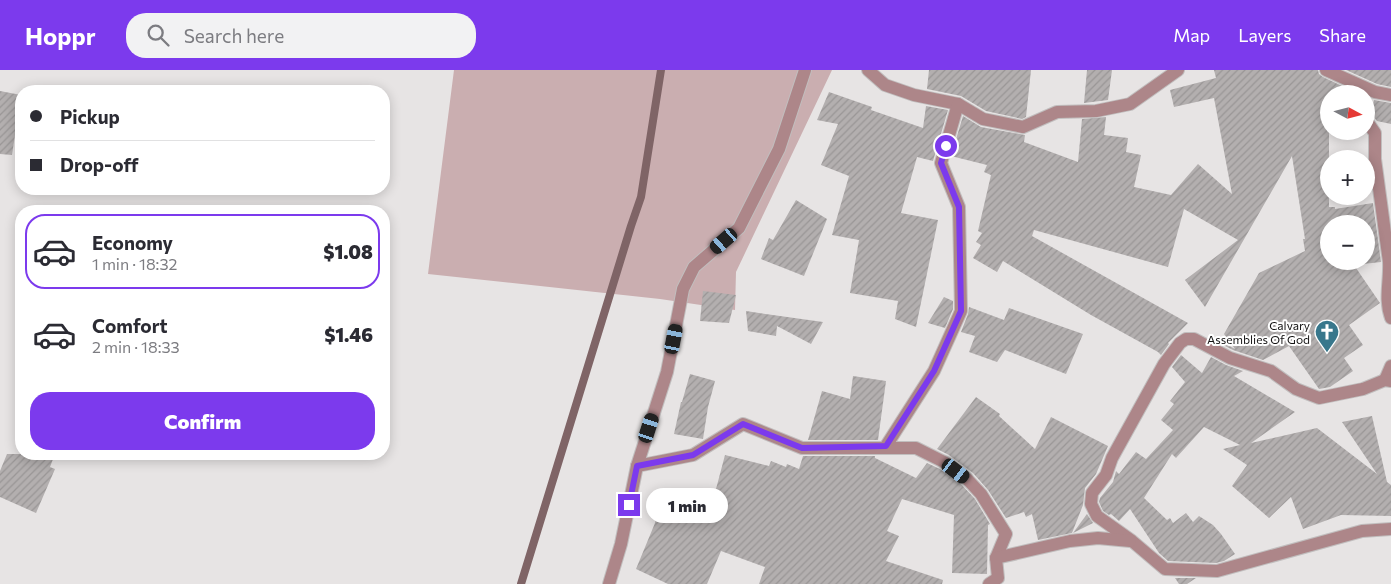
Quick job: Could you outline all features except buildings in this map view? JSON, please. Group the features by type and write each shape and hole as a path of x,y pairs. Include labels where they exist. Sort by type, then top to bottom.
{"street":[{"path":"609,584 621,544 637,466 667,372 683,290 694,267 739,228 779,149 805,70"},
{"path":"868,70 886,85 914,95 958,104 983,119 1023,127 1057,112 1096,111 1130,104 1178,70"},
{"path":"1326,70 1351,85"},
{"path":"1375,92 1391,96"},
{"path":"886,446 934,371 961,311 959,207 941,163 958,104"},
{"path":"1375,140 1375,158 1390,269 1386,300 1391,318"},
{"path":"1391,366 1388,381 1363,389 1319,398 1296,389 1271,371 1230,358 1194,339 1186,339 1180,343 1164,364 1112,458 1106,475 1092,493 1091,504 1097,516 1164,569 1217,578 1362,531 1391,529"},
{"path":"637,466 693,455 743,424 802,448 886,446 916,448 944,462 972,484 981,494 1006,534 996,558 998,578 989,584"},
{"path":"996,558 1070,541 1098,538 1132,542"}],"shaded area":[{"path":"454,70 832,70 736,272 735,310 660,299 428,274"}],"waterway":[{"path":"521,584 641,197 661,70"}],"place":[{"name":"Calvary Assemblies Of God","path":"1327,353"}],"route":[{"path":"629,505 637,466 693,455 743,424 802,448 886,446 934,371 961,311 959,207 941,163 946,146"}]}
